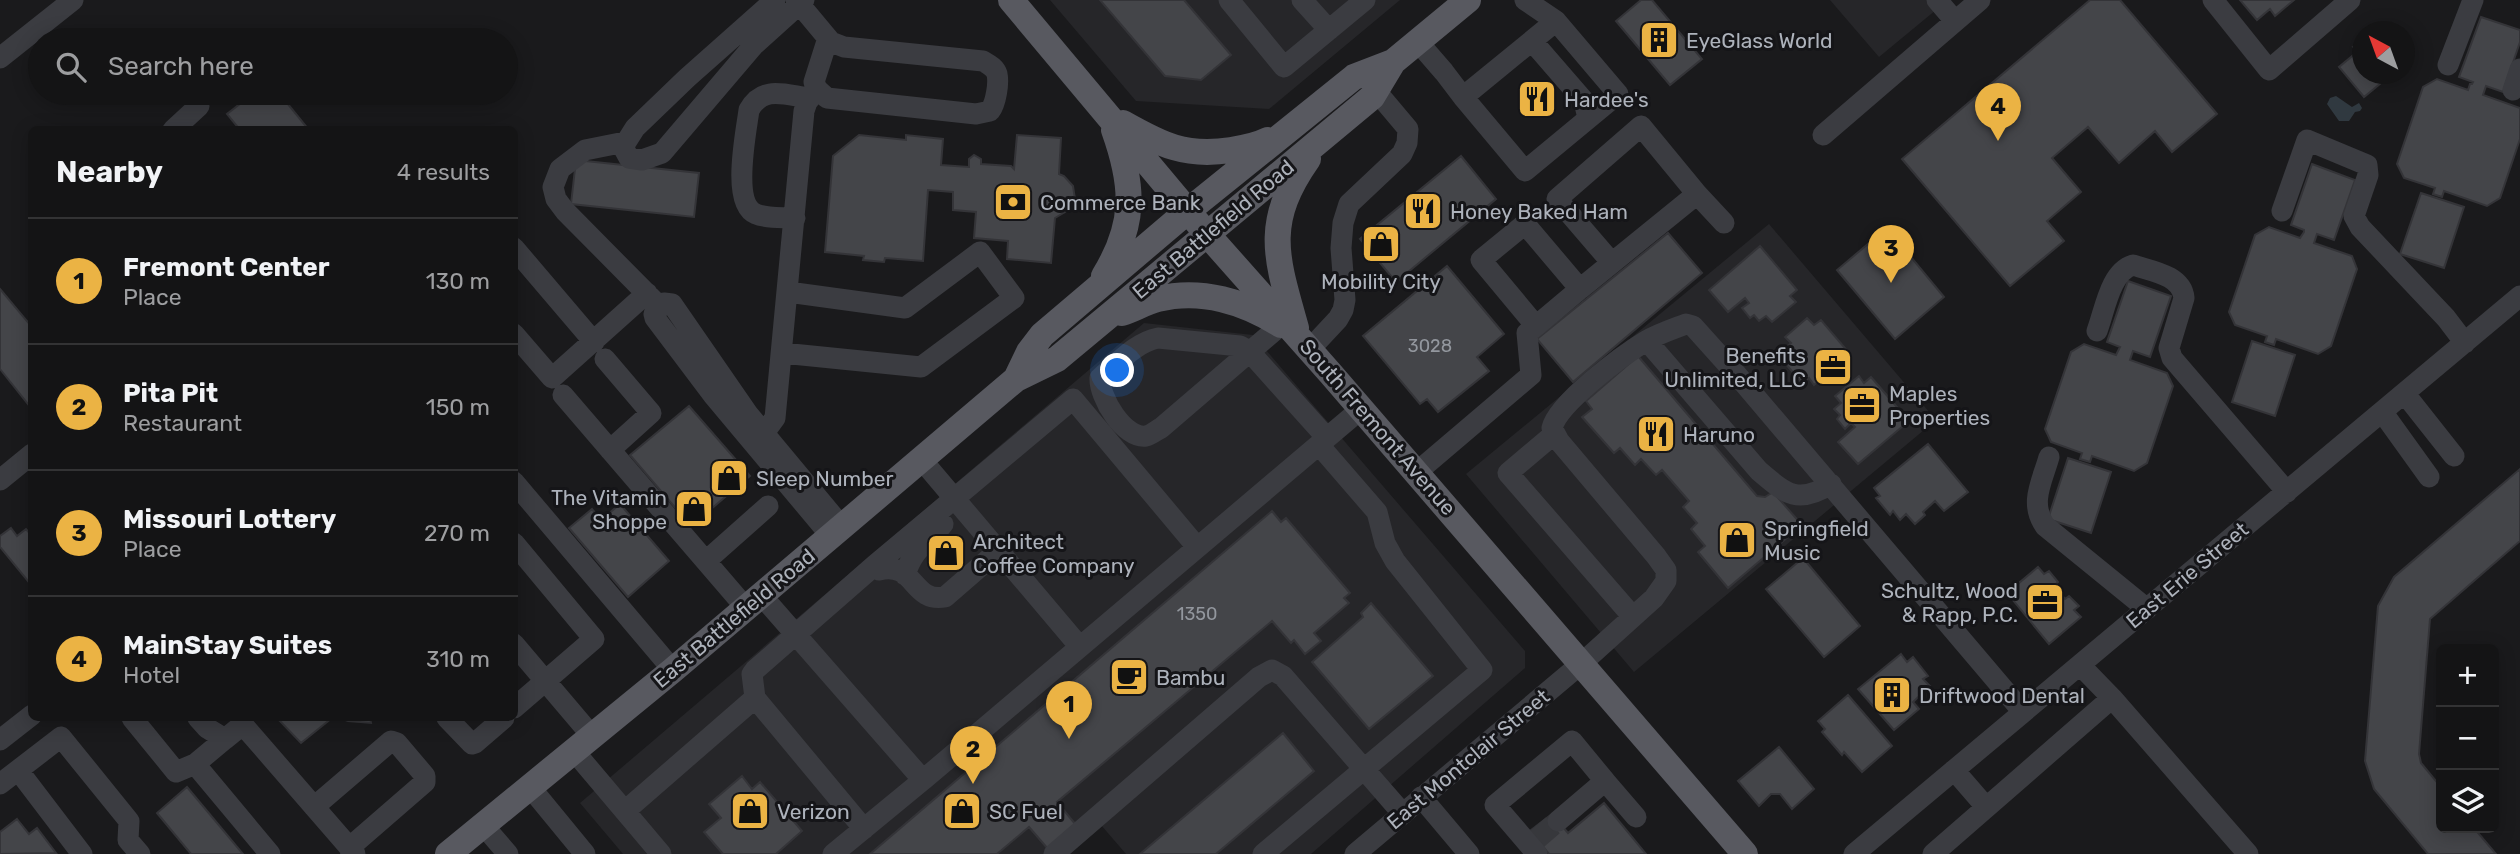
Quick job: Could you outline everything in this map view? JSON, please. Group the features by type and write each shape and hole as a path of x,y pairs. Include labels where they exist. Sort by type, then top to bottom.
{"main road":[{"name":"South Fremont Avenue","path":"1012,0 1296,337 1417,472 1745,854"},
{"name":"East Battlefield Road","path":"1016,379 1029,352 1042,335 1189,210 1354,77 1393,62 1418,42 1457,3"},
{"name":"East Battlefield Road","path":"448,854 673,670 1016,379 1057,359 1372,97 1393,62"},
{"path":"1109,115 1152,139 1195,153 1255,146 1289,130"},
{"path":"1095,290 1114,260 1124,235 1128,210 1129,178 1109,115"},
{"path":"1296,337 1276,248 1278,227 1285,198 1321,139"},
{"path":"1104,320 1159,299 1207,297 1245,306 1296,337"}],"street":[{"path":"38,28 73,0"},
{"path":"775,0 715,51 635,128 625,142 624,151 629,158 642,160 662,153 754,45 799,1 828,38 844,47 983,61 993,68 997,75 994,105 990,111 976,114 827,98 813,93 769,93 755,99 749,110 742,195 748,209 758,215 795,218"},
{"path":"1229,0 1284,67 1365,0"},
{"path":"1302,0 1329,30"},
{"path":"1418,42 1525,171 1618,94 1556,21 1525,0"},
{"path":"1937,0 1955,21"},
{"path":"1823,135 1980,0"},
{"path":"2213,0 2269,69 2350,0"},
{"path":"2448,65 2473,0"},
{"path":"1463,97 1556,21"},
{"path":"0,58 28,36"},
{"path":"764,433 775,418 804,111 813,93 814,76 828,38"},
{"path":"1532,41 1584,101 1588,118"},
{"path":"2513,90 2520,69"},
{"path":"1122,458 1147,436 1161,428 1249,351 1296,337 1338,319 1345,300 1341,247 1343,223 1349,204 1402,154 1407,143 1408,129 1376,92"},
{"path":"177,126 199,106"},
{"path":"1612,263 1557,199 1641,126 1724,223"},
{"path":"2282,211 2307,140 2367,165 2368,175 2354,216 2360,227 2446,318 2465,343"},
{"path":"625,142 585,150 576,155 556,175 553,187 556,199 653,300 672,304 724,380 836,531"},
{"path":"1417,472 1531,374 1527,333 1697,194"},
{"path":"1536,326 1481,260 1525,224 1580,289"},
{"path":"782,353 921,368 1014,298 980,252 905,308 788,292"},
{"path":"518,253 651,413 610,450"},
{"path":"2097,331 2118,274 2129,266 2171,278 2179,284 2184,290 2184,298 2169,348 2172,358 2287,492"},
{"name":"East Erie Street","path":"1854,854 2520,296"},
{"path":"518,339 552,379 600,351 653,300"},
{"path":"653,300 654,314 662,328 713,395 836,531"},
{"path":"1633,617 1508,473 1553,435 1553,422 1566,405 1601,374 1647,341 1686,324 1693,326 1831,484 2022,712"},
{"path":"864,829 755,698 752,674 1073,399 1136,348 1158,338 1240,346 1249,351 1377,512 1385,543 1395,561 1482,670 1263,854"},
{"path":"1647,341 1759,471 1779,488 1803,497 1831,484"},
{"path":"1100,378 1104,400 1123,425 1136,435 1147,436"},
{"path":"2405,394 2454,456"},
{"path":"563,395 706,561 796,634 923,780"},
{"path":"1073,399 1197,547"},
{"path":"833,854 1362,409"},
{"path":"2383,413 2429,477"},
{"name":"East Montclair Street","path":"1355,854 1581,663 1654,598 1666,581 1665,570 1656,556 1553,435"},
{"path":"0,480 28,457"},
{"path":"2049,457 2036,511 2045,526 2147,609"},
{"path":"921,459 950,502 998,551 1080,647"},
{"path":"518,487 673,670"},
{"path":"905,575 916,550 941,527 950,502"},
{"path":"706,561 768,506"},
{"path":"518,548 593,636 592,643 518,705"},
{"path":"879,569 892,566 926,596 934,599 945,597 998,551"},
{"path":"518,649 546,681 625,811 661,854"},
{"path":"2080,665 2248,854"},
{"path":"1054,854 1259,677 1272,670 1283,676 1403,814"},
{"path":"625,811 755,698"},
{"path":"1933,854 2112,698"},
{"path":"0,740 28,718"},
{"path":"134,721 176,772 195,765 211,729 244,726 352,851 425,782 425,776 397,743 391,741 314,807"},
{"path":"450,721 468,743 472,744 501,721"},
{"path":"82,854 7,775 61,737 129,821 127,849"},
{"path":"1530,848 1495,805 1572,741 1636,817"},
{"path":"195,765 270,854"},
{"path":"1954,770 1986,807"},
{"path":"1558,821 1605,781"},
{"path":"530,787 585,854"},
{"path":"1421,797 1469,854"},
{"path":"483,825 508,854"}],"shaded area":[{"path":"1050,0 1400,0 1269,109 1136,101"},
{"path":"1830,0 1948,0 1879,57"},
{"path":"2336,96 2352,107 2359,103 2362,108 2355,112 2349,121 2339,121 2327,104 2330,98"},
{"path":"1769,224 1936,420 1634,672 1466,474"},
{"path":"1144,323 1253,335 1525,651 1525,668 1311,854 1126,854 1101,825 1066,854 623,854 580,803"}],"building":[{"path":"1100,0 1184,0 1231,55 1201,80 1165,76"},
{"name":"EyeGlass World","path":"1641,0 1652,0 1702,59 1670,85 1616,21"},
{"path":"2090,0 2120,0 2217,114 2172,152 2155,131 2119,163 2088,127 2052,158 2081,192 2047,221 2064,241 2010,286 1902,159"},
{"path":"2240,0 2294,0 2275,16 2270,9 2257,20"},
{"path":"2481,17 2520,30 2520,42 2503,92 2486,86 2483,95 2520,108 2520,139 2500,198 2487,206 2444,191 2442,197 2433,194 2435,188 2404,178 2397,164 2423,87 2437,79 2468,90 2472,84 2473,82 2459,77"},
{"path":"2352,56 2352,83 2339,67"},
{"path":"2353,84 2380,84 2364,97"},
{"path":"239,105 289,105 306,126 237,126 227,114"},
{"name":"Commerce Bank","path":"859,135 906,140 906,135 943,139 941,165 969,167 969,159 974,155 981,159 981,164 1011,166 1014,169 1017,135 1061,138 1059,174 1073,186 1075,199 1070,209 1055,218 1051,263 1007,259 1008,241 974,238 976,212 953,210 953,192 928,190 923,261 885,258 884,262 863,260 864,256 825,252 833,156"},
{"path":"1461,156 1496,199 1396,282 1360,239"},
{"path":"576,160 699,173 694,217 571,204"},
{"path":"2312,164 2355,180 2334,240 2317,234 2314,243 2352,256 2357,269 2331,346 2318,354 2276,339 2274,345 2265,342 2267,336 2235,325 2229,312 2255,235 2269,227 2300,238 2304,232 2291,225"},
{"path":"2421,193 2464,207 2444,268 2400,254"},
{"path":"1887,228 1944,297 1895,339 1837,270"},
{"path":"1668,233 1702,273 1573,382 1537,339"},
{"path":"1760,246 1797,290 1790,296 1796,302 1772,322 1766,316 1759,321 1754,315 1750,318 1742,308 1749,303 1745,298 1728,312 1709,290"},
{"path":"1447,266 1504,334 1477,357 1489,371 1438,412 1427,399 1420,404 1363,336"},
{"path":"2128,281 2171,296 2150,357 2133,351 2130,360 2167,373 2173,386 2147,463 2134,471 2092,456 2090,462 2080,459 2082,453 2051,442 2045,429 2071,352 2084,344 2116,355 2120,347 2107,342"},
{"path":"0,289 28,322 28,404 0,369"},
{"path":"1807,318 1814,325 1821,320 1850,354 1844,360 1849,367 1827,385 1821,379 1814,385 1809,378 1802,383 1784,362 1790,356 1784,349 1791,343 1785,337"},
{"path":"2252,341 2295,355 2275,416 2232,402"},
{"path":"1638,356 1757,496 1765,497 1773,492 1802,525 1728,588 1698,552 1705,546 1691,529 1697,523 1683,507 1689,501 1662,470 1656,475 1641,459 1635,465 1620,448 1614,453 1582,417 1592,409 1586,401"},
{"path":"1859,376 1864,383 1871,377 1909,421 1858,464 1838,442 1855,427 1851,423 1845,429 1837,419 1840,415 1834,409 1841,403 1835,396"},
{"path":"689,406 750,476 691,526 630,455"},
{"path":"1928,444 1968,492 1944,511 1935,501 1915,524 1906,514 1900,520 1893,511 1890,515 1876,498 1880,496 1874,488"},
{"path":"2068,458 2111,472 2091,533 2048,519"},
{"path":"2520,469 2520,541 2430,619 2419,754 2421,763 2436,781 2436,833 2478,833 2496,854 2428,854 2374,789 2365,761 2378,606 2394,577"},
{"path":"620,504 669,561 628,597 569,528 592,509 601,520"},
{"path":"1272,511 1281,522 1286,518 1350,593 1344,598 1349,603 1314,633 1321,641 1305,654 1294,640 1291,643 1272,621 1057,802 1076,825 1048,849 1029,827 997,854 870,854"},
{"path":"11,528 17,536 26,529 28,531 28,581 0,547 0,536"},
{"path":"1803,558 1860,626 1824,657 1766,589"},
{"name":"Schultz, Wood & Rapp, P.C.","path":"2038,567 2044,574 2049,571 2058,582 2054,586 2065,599 2069,596 2079,606 2074,610 2081,617 2049,644 2007,593"},
{"path":"1371,603 1433,676 1369,729 1312,662 1363,617 1361,613"},
{"name":"Driftwood Dental","path":"1901,654 1907,662 1913,657 1928,676 1923,679 1930,686 1913,702 1919,709 1894,730 1858,689"},
{"path":"1848,695 1892,746 1862,772 1844,752 1842,755 1822,732 1825,729 1818,721"},
{"path":"280,721 328,721 301,743"},
{"path":"1283,733 1314,771 1216,854 1140,854"},
{"path":"1779,747 1814,789 1792,809 1780,794 1771,794 1759,806 1738,781"},
{"name":"Verizon","path":"742,776 752,789 760,782 802,831 776,854 723,854 704,832 721,818 709,804"},
{"path":"187,787 243,854 191,854 157,813"},
{"path":"1604,803 1646,854 1549,854 1530,831 1552,814 1568,833"},
{"path":"17,819 29,834 37,828 56,853 0,854 0,832"}],"tunnel":[{"path":"1537,839 1558,821"}],"place":[{"name":"EyeGlass World","path":"1659,40"},
{"name":"Hardee's","path":"1537,99"},
{"name":"MainStay Suites","path":"1998,141"},
{"name":"Commerce Bank","path":"1013,202"},
{"name":"Honey Baked Ham","path":"1423,211"},
{"name":"Mobility City","path":"1381,244"},
{"name":"Missouri Lottery","path":"1891,283"},
{"name":"Benefits Unlimited, LLC","path":"1833,367"},
{"name":"Maples Properties","path":"1862,405"},
{"name":"Haruno","path":"1656,434"},
{"name":"Sleep Number","path":"729,478"},
{"name":"The Vitamin Shoppe","path":"694,509"},
{"name":"Springfield Music","path":"1737,540"},
{"name":"Architect Coffee Company","path":"946,553"},
{"name":"Schultz, Wood & Rapp, P.C.","path":"2045,602"},
{"name":"Bambu","path":"1129,677"},
{"name":"Driftwood Dental","path":"1892,695"},
{"name":"Fremont Center","path":"1069,739"},
{"name":"Pita Pit","path":"973,784"},
{"name":"Verizon","path":"750,811"},
{"name":"SC Fuel","path":"962,811"}]}
